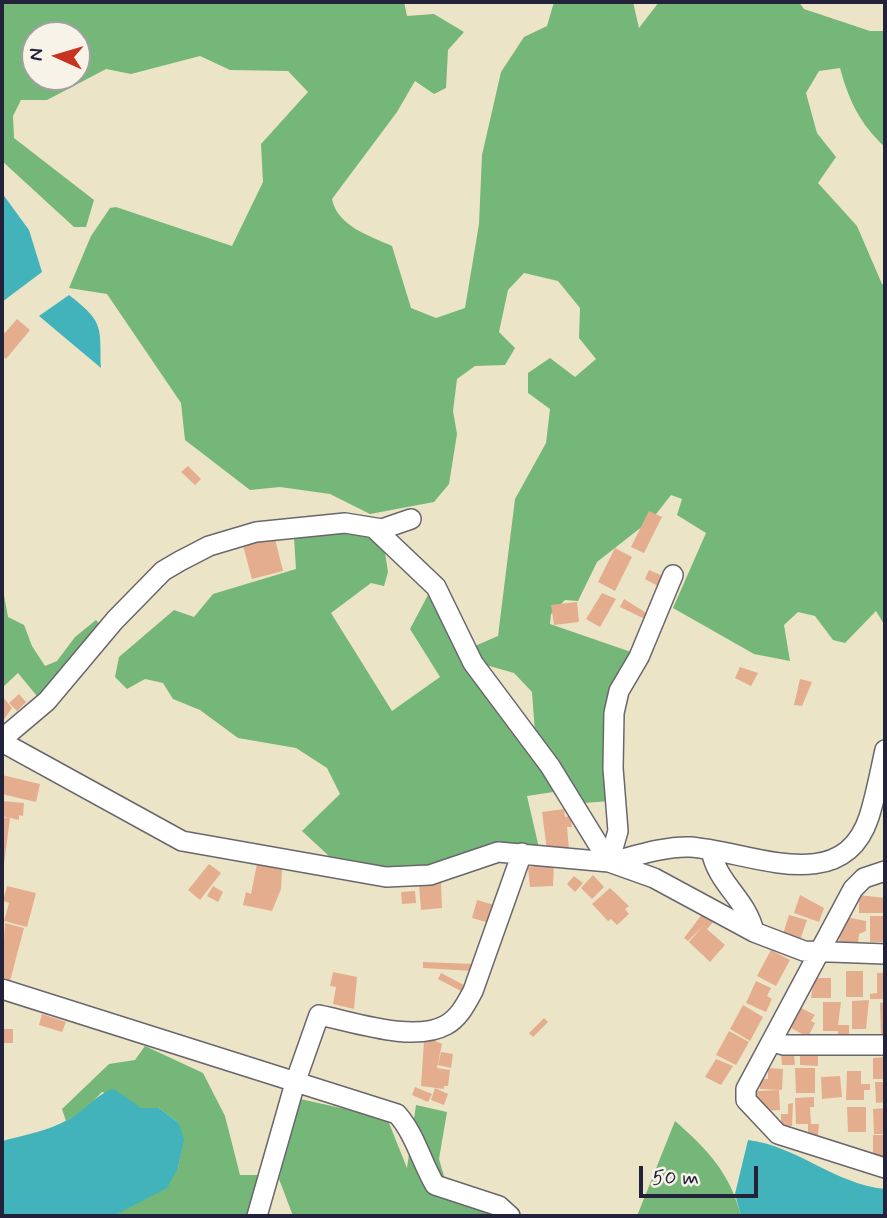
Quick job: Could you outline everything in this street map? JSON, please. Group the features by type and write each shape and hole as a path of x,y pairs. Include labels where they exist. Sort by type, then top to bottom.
{"street":[{"path":"411,519 375,529 345,523 256,532 209,546 163,571 115,620 47,701 2,741 182,841 386,877 430,875 498,852 609,862 653,878 754,932 804,951 885,954"},
{"path":"375,529 436,587 473,663 550,766 609,862"},
{"path":"609,862 618,831 613,768 614,713 619,691 639,657 673,575"},
{"path":"609,862 677,848 711,850 804,866 830,862 851,845 868,819 885,750"},
{"path":"711,850 714,869 751,918 754,932"},
{"path":"257,1216 295,1083 319,1015 415,1034 446,1025 462,1012 473,991 522,853"},
{"path":"885,871 864,878 853,889 746,1089 746,1100 778,1134 885,1168"},
{"path":"2,989 397,1114 408,1126 435,1185 499,1206 510,1216"},
{"path":"772,1042 784,1045 885,1045"}],"green space":[{"path":"2,2 404,2 407,16 434,14 464,32 448,50 446,88 434,94 415,81 397,112 332,199 340,216 347,223 392,246 411,308 436,318 465,308 479,224 482,155 501,72 524,37 547,26 554,2 633,2 639,28 659,2 799,2 804,9 870,31 885,31 885,147 856,111 840,68 819,71 806,93 817,133 836,157 818,183 857,226 882,284 885,285 885,626 876,611 845,643 833,640 815,616 798,612 784,625 790,661 754,654 673,608 706,533 677,515 682,499 671,495 653,518 597,562 578,601 565,600 551,614 550,624 634,653 613,681 609,735 610,801 584,803 535,733 532,692 514,673 486,665 475,646 498,636 515,499 546,443 550,409 528,393 528,373 550,358 575,377 596,359 579,338 580,308 558,281 524,273 508,290 499,332 515,348 505,365 475,366 457,379 453,411 457,434 449,484 434,502 370,514 330,494 280,487 250,490 185,440 181,403 107,294 69,288 91,236 110,208 116,207 232,246 263,182 261,144 308,92 288,71 230,70 200,56 131,74 106,69 91,77 91,21 21,21 21,91 64,91 47,100 21,100 13,116 14,138 94,200 86,227 74,227 2,161"},
{"path":"362,529 384,546 388,572 384,586 371,583 331,613 392,711 440,677 410,629 429,593 560,791 527,796 539,848 431,868 393,868 329,856 302,831 340,794 327,768 296,748 238,738 200,710 173,699 163,683 145,679 127,689 115,677 119,657 174,610 194,617 213,594 296,569 294,538"},
{"path":"2,584 8,617 24,625 32,646 45,666 57,661 75,637 96,620 102,627 37,696 18,673 2,688"},
{"path":"145,1046 203,1073 225,1116 240,1175 260,1175 247,1216 113,1216 178,1168 183,1140 179,1123 159,1108 141,1108 102,1092 84,1110 66,1121 62,1109 109,1064 135,1060"},
{"path":"300,1099 387,1118 407,1168 416,1105 447,1112 439,1159 451,1200 481,1207 494,1216 293,1216 279,1179"},
{"path":"675,1121 716,1163 731,1187 741,1216 637,1216"}],"water":[{"path":"2,193 29,230 42,272 2,302"},
{"path":"69,295 89,312 98,326 101,368 39,316"},
{"path":"114,1089 141,1108 159,1108 179,1123 184,1139 178,1168 167,1188 113,1216 2,1216 2,1141 61,1123"},
{"path":"748,1140 783,1149 849,1180 885,1189 885,1216 741,1216 735,1194"}],"building":[{"path":"17,319 30,330 6,359 2,356 2,336"},
{"path":"188,466 201,479 195,485 181,472"},
{"path":"649,511 662,517 644,553 631,547"},
{"path":"264,536 266,541 275,539 283,571 252,579 242,542"},
{"path":"615,548 632,557 615,591 598,582"},
{"path":"649,570 663,576 658,586 645,579"},
{"path":"602,593 616,599 600,627 586,619"},
{"path":"624,599 648,614 645,619 620,607"},
{"path":"577,602 579,622 554,625 551,605"},
{"path":"740,667 758,673 751,686 735,678"},
{"path":"800,679 812,682 802,706 794,705"},
{"path":"19,694 26,702 17,711 9,703"},
{"path":"2,696 12,708 2,722"},
{"path":"2,775 40,784 36,802 2,794"},
{"path":"2,801 24,803 23,816 19,815 19,820 2,816"},
{"path":"564,809 565,817 570,816 572,827 567,827 569,849 547,850 542,812"},
{"path":"2,817 10,818 4,864 2,864"},
{"path":"554,863 553,886 530,887 528,867"},
{"path":"209,864 221,873 200,900 188,890"},
{"path":"257,864 282,868 281,889 272,911 243,905 246,892 251,894"},
{"path":"593,875 604,887 592,899 581,888"},
{"path":"574,876 583,883 575,892 567,884"},
{"path":"441,883 442,908 421,910 419,885"},
{"path":"7,886 36,893 27,927 4,921 9,903 3,901"},
{"path":"213,886 223,892 218,902 207,896"},
{"path":"610,888 629,906 625,909 629,914 617,925 611,919 608,921 592,904"},
{"path":"415,891 416,903 402,904 401,892"},
{"path":"800,895 824,908 819,922 794,913"},
{"path":"859,895 885,898 885,913 859,913"},
{"path":"477,900 498,906 493,924 472,918"},
{"path":"703,913 714,921 707,929 725,945 710,962 689,942 704,925 688,941 684,938"},
{"path":"789,915 807,920 800,940 783,934"},
{"path":"870,916 884,916 884,942 870,942"},
{"path":"846,917 866,921 866,931 859,934 858,944 839,943"},
{"path":"5,923 24,928 10,981 2,976"},
{"path":"771,950 790,960 776,986 757,976"},
{"path":"423,962 473,964 473,971 423,968"},
{"path":"846,971 863,971 863,997 846,997"},
{"path":"333,972 357,977 354,1009 333,1004 336,987 330,986"},
{"path":"441,973 464,985 461,991 438,979"},
{"path":"877,973 885,973 885,999 870,999 870,994 877,993"},
{"path":"814,978 831,978 831,998 811,998"},
{"path":"756,981 771,988 767,996 772,999 766,1012 746,1003"},
{"path":"869,1000 866,1029 852,1029 852,1001"},
{"path":"823,1002 841,1002 838,1025 849,1025 849,1036 838,1037 838,1031 823,1031"},
{"path":"885,1002 885,1036 881,1036 880,1003"},
{"path":"743,1005 763,1017 750,1041 730,1029"},
{"path":"801,1008 815,1015 811,1021 815,1023 808,1037 791,1028"},
{"path":"42,1014 66,1022 62,1032 39,1025"},
{"path":"544,1018 548,1022 533,1037 529,1033"},
{"path":"2,1029 13,1029 13,1043 2,1043"},
{"path":"729,1031 749,1042 736,1065 716,1055"},
{"path":"429,1038 442,1044 437,1068 450,1070 448,1086 444,1086 444,1089 421,1086 424,1042 428,1042"},
{"path":"441,1052 453,1054 451,1068 438,1065"},
{"path":"781,1053 794,1053 795,1065 782,1065"},
{"path":"800,1055 818,1056 818,1066 800,1065"},
{"path":"885,1057 885,1079 873,1079 873,1058"},
{"path":"716,1059 733,1066 721,1085 705,1077"},
{"path":"768,1068 783,1069 782,1090 760,1089 760,1079 768,1079"},
{"path":"795,1068 815,1068 815,1093 796,1093"},
{"path":"847,1071 861,1071 861,1084 870,1084 870,1090 864,1090 864,1100 846,1100"},
{"path":"840,1076 842,1097 822,1099 821,1077"},
{"path":"875,1082 885,1082 885,1102 876,1103"},
{"path":"415,1087 432,1094 428,1102 412,1095"},
{"path":"435,1088 448,1094 444,1105 431,1100"},
{"path":"779,1090 780,1110 765,1111 765,1105 757,1101 756,1091"},
{"path":"814,1097 814,1107 810,1107 811,1124 819,1124 818,1135 808,1135 808,1124 796,1124 795,1098"},
{"path":"793,1103 792,1126 781,1126 781,1114 788,1114 788,1104"},
{"path":"847,1107 866,1107 866,1132 848,1132"},
{"path":"885,1108 885,1134 874,1134 873,1109"},
{"path":"873,1135 885,1135 885,1157 873,1157"}]}
